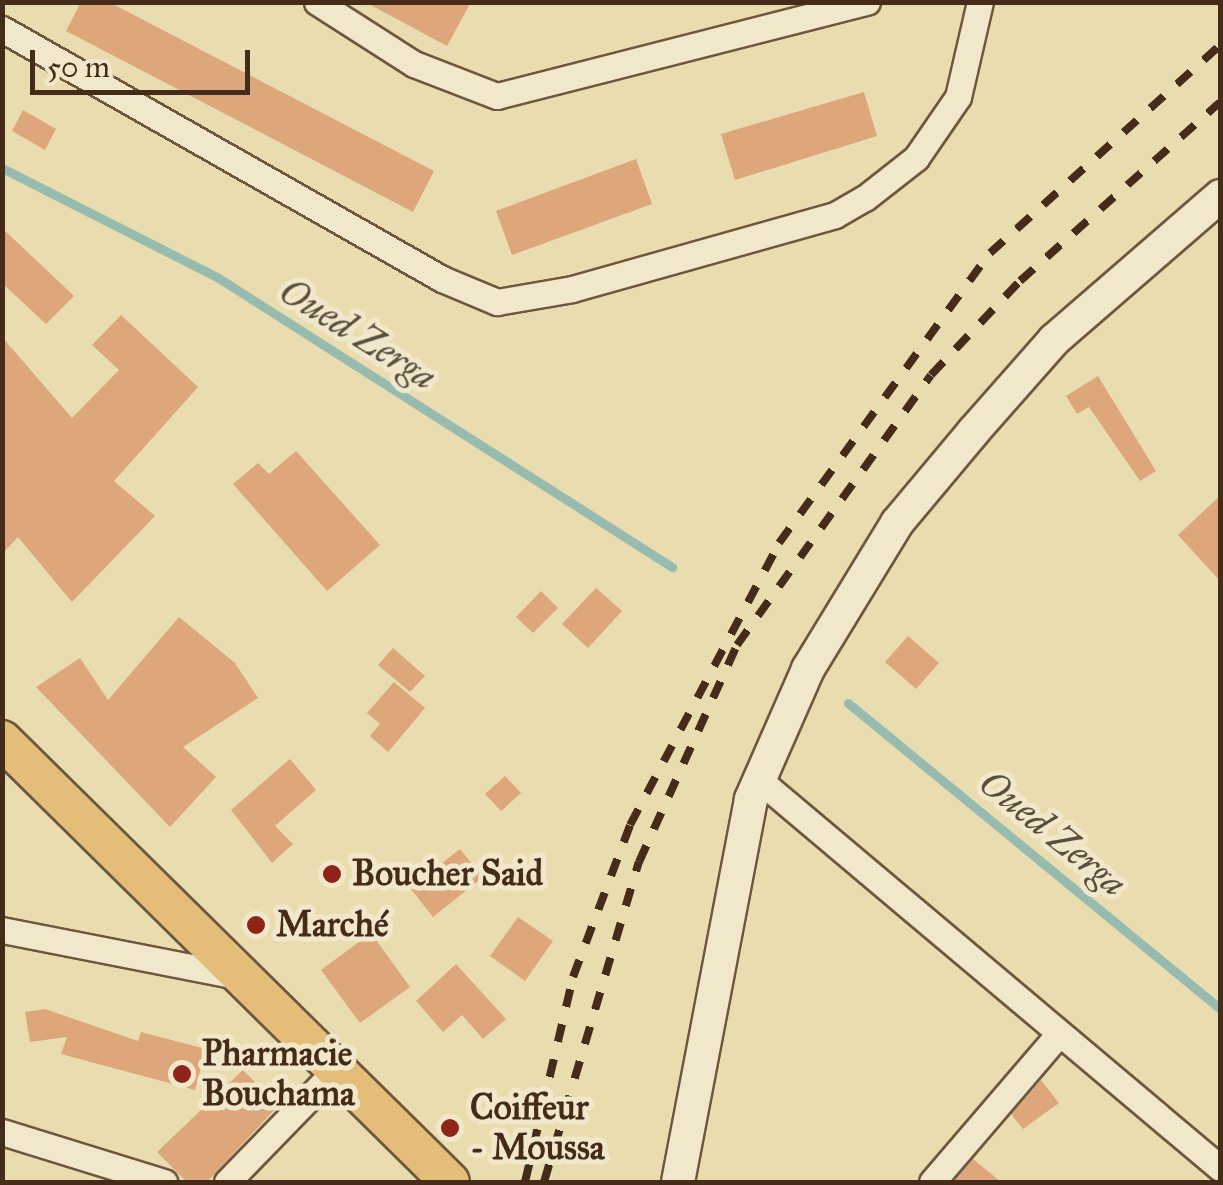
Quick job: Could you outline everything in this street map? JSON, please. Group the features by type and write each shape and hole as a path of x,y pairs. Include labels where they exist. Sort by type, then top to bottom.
{"main road":[{"path":"678,1182 758,779 808,669 897,523 1054,340 1220,196"},
{"path":"2,740 242,977 333,1073 450,1182"}],"street":[{"path":"317,2 414,64 497,96 867,2"},
{"path":"2,28 442,280 497,302 591,284 836,215 865,198 916,158 958,97 980,2"},
{"path":"758,779 1057,1036 1220,1168"},
{"path":"2,930 242,977"},
{"path":"932,1182 1057,1036"},
{"path":"227,1182 333,1073"},
{"path":"2,1132 164,1182"}],"building":[{"path":"81,2 109,2 434,171 413,212 66,31"},
{"path":"365,2 471,2 447,46"},
{"path":"864,92 877,136 735,180 721,134"},
{"path":"23,110 56,129 45,150 12,131"},
{"path":"636,159 652,204 512,255 496,211"},
{"path":"2,228 74,296 46,324 2,283"},
{"path":"121,315 198,387 114,481 155,516 72,602 18,537 2,554 2,337 72,418 119,370 92,345"},
{"path":"1098,376 1156,471 1140,481 1089,407 1077,414 1066,396"},
{"path":"296,451 380,545 327,591 233,484 258,463 269,474"},
{"path":"1220,496 1220,581 1178,535"},
{"path":"596,588 622,611 588,648 562,624"},
{"path":"541,591 558,608 533,633 516,617"},
{"path":"179,617 235,663 258,698 183,747 216,777 170,827 36,687 80,658 108,700"},
{"path":"908,636 939,663 916,689 885,662"},
{"path":"393,648 425,676 410,692 378,665"},
{"path":"394,682 425,708 388,752 370,736 380,724 367,713"},
{"path":"290,759 316,790 275,826 293,844 272,863 231,810"},
{"path":"505,776 521,793 501,811 485,794"},
{"path":"460,849 483,877 433,917 410,888"},
{"path":"518,917 553,941 525,981 490,956"},
{"path":"371,933 410,987 360,1023 321,970"},
{"path":"456,964 506,1019 483,1039 462,1015 443,1032 416,1001"},
{"path":"45,1009 138,1041 141,1032 206,1049 195,1090 61,1054 67,1037 30,1042 25,1012"},
{"path":"243,1070 278,1106 207,1182 187,1182 157,1152"},
{"path":"1041,1080 1059,1103 1023,1129 1011,1114"},
{"path":"973,1159 1001,1182 953,1182"}],"waterway":[{"name":"Oued Zerga","path":"2,168 217,277 672,567"},
{"name":"Oued Zerga","path":"848,703 1220,1009"}],"railway":[{"path":"525,1182 573,977 630,825 779,543 990,253 1220,45"},
{"path":"544,1182 639,862 737,645 931,375 1020,281 1220,102"}],"place":[{"name":"Boucher Said","path":"332,874"},
{"name":"Marché","path":"256,925"},
{"name":"Pharmacie Bouchama","path":"182,1074"},
{"name":"Coiffeur - Moussa","path":"450,1128"}]}
